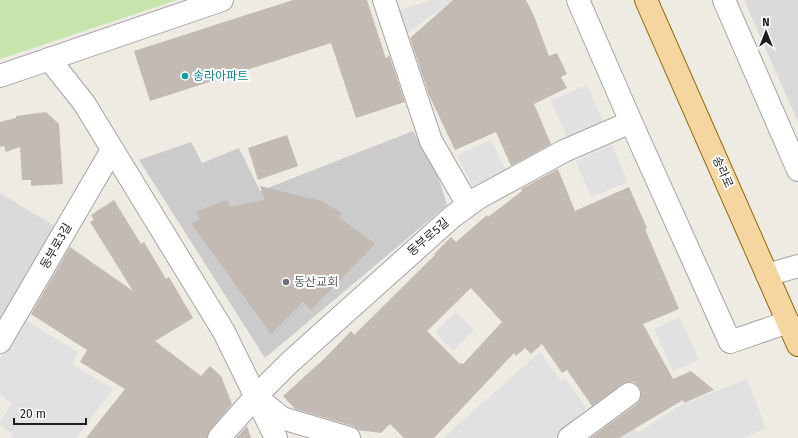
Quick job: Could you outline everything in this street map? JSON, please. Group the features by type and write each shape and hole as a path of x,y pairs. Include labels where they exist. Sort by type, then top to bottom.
{"main road":[{"name":"송라로","path":"646,0 798,345"}],"street":[{"path":"0,76 222,0"},
{"path":"384,0 431,141 468,205"},
{"path":"578,0 730,342 788,322"},
{"path":"724,0 798,170"},
{"path":"49,59 84,103 224,332 276,438"},
{"name":"동부로5길","path":"219,438 256,396 289,363 452,217 485,194 564,151 631,122"},
{"name":"동부로3길","path":"0,342 112,150"},
{"path":"767,275 798,266"},
{"path":"569,438 629,394"},
{"path":"256,396 282,418 349,438"}],"shaded area":[{"path":"431,0 453,0 406,34 399,10"},
{"path":"744,0 798,0 798,122"},
{"path":"587,85 604,123 568,139 551,101"},
{"name":"동산교회","path":"413,131 437,173 447,205 265,358 139,160 191,142 202,163 239,148 260,191"},
{"path":"491,140 506,171 473,187 457,155"},
{"path":"612,145 628,182 591,197 576,161"},
{"path":"0,193 56,227 0,323"},
{"path":"455,312 474,330 453,351 435,332"},
{"path":"680,317 699,360 673,371 654,329"},
{"path":"23,319 78,352 72,364 113,389 76,438 11,438 14,435 0,424 12,404 0,394 0,357"},
{"path":"540,352 561,381 565,379 587,408 554,438 443,438"},
{"path":"747,379 766,428 743,438 618,438 603,418 618,407 638,433 679,406"}],"green space":[{"path":"0,0 177,0 0,59"}],"building":[{"name":"송라아파트","path":"293,0 367,0 386,59 389,55 405,102 356,118 331,43 150,101 134,51"},
{"path":"453,0 526,0 534,16 549,56 557,53 567,74 561,77 567,88 534,104 551,144 511,166 496,132 455,150 429,95 410,38"},
{"path":"46,112 59,124 63,184 31,186 31,180 22,180 20,147 6,152 4,146 0,147 0,122 16,118 16,116"},
{"path":"287,135 298,166 258,180 248,148"},
{"path":"558,169 575,211 629,187 679,309 643,324 673,379 691,371 714,390 684,403 683,400 619,438 590,438 637,404 641,393 639,387 634,382 622,384 592,406 567,370 562,373 542,344 531,354 525,348 516,356 514,353 434,438 404,438 390,424 381,433 358,430 353,426 295,409 283,396 325,358 351,331 354,335 435,255 434,254 451,237 456,242 487,215 488,217 522,191 521,189","holes":["471,288 502,322 463,364 460,364 427,331"]},
{"path":"260,186 322,201 342,213 339,217 375,244 311,310 303,302 271,334 191,223 200,220 197,211 227,200 230,207 265,200"},
{"path":"114,200 141,244 144,242 166,279 169,277 193,318 155,341 201,376 210,366 221,376 232,404 210,430 207,438 86,438 125,389 80,362 87,350 31,314 70,247 133,291 90,222 94,220 91,215"},
{"path":"247,426 251,438 236,438"}],"place":[{"name":"송라아파트","path":"185,76"},
{"name":"동산교회","path":"286,282"}]}
